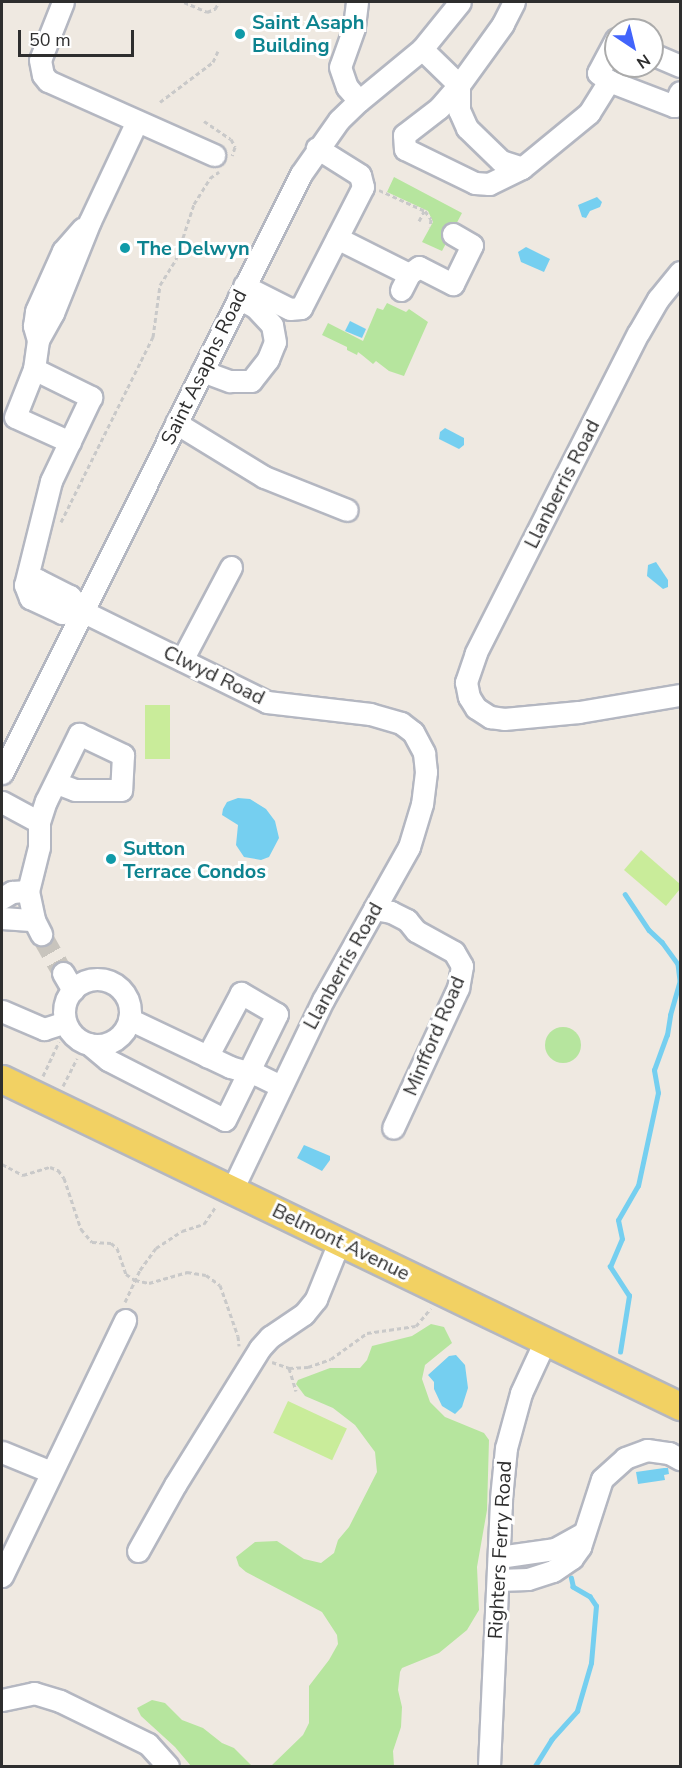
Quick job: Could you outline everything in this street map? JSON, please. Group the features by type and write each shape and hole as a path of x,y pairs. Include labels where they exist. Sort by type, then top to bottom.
{"main road":[{"name":"Belmont Avenue","path":"2,1079 224,1198 339,1242 681,1406"}],"street":[{"path":"63,2 42,50 40,60 43,75 53,84 223,161"},
{"path":"357,2 356,21 342,57 342,77 358,101"},
{"name":"Saint Asaphs Road","path":"2,773 301,174 317,148 358,101 422,49 460,2"},
{"path":"514,2 503,24 459,85 439,108 404,135 405,149 475,183 489,184 522,168 589,113 609,81"},
{"path":"422,49 459,85 459,110 467,128 501,161 522,168"},
{"path":"664,59 681,66"},
{"path":"604,62 598,73 604,77"},
{"path":"605,78 674,106 681,92"},
{"path":"34,369 91,397 70,442 15,417 34,369 38,340 53,313 90,221 137,121"},
{"path":"241,292 290,309 301,308 363,181 348,167 317,148"},
{"path":"337,238 405,282 419,267 453,284 472,245 453,234"},
{"name":"Llanberris Road","path":"681,272 658,299 638,333 476,653 466,682 472,703 490,717 513,719 589,711 681,695"},
{"path":"202,371 230,381 251,381 268,358 275,342 272,325 241,292"},
{"path":"176,423 264,477 347,510"},
{"name":"Clwyd Road","path":"70,442 51,482 25,585 38,580 70,596 82,611 267,702 381,716 407,727 417,738"},
{"path":"182,660 231,567"},
{"name":"Llanberris Road","path":"224,1198 323,1000 409,847 419,819 426,772 424,753 417,738"},
{"path":"2,918 38,927 28,891 39,847 39,822 57,783"},
{"path":"2,802 39,822"},
{"path":"2,898 12,892 28,891"},
{"name":"Minfford Road","path":"374,909 407,920 416,931 454,952 462,966 458,988 393,1128"},
{"path":"87,1044 106,1044 114,1040 121,1035 129,1019 126,996 108,981 68,981 64,1005 66,1024 74,1037 108,1060 225,1120 277,1014 241,993 207,1057"},
{"path":"2,1011 44,1029 66,1024"},
{"path":"129,1019 207,1057 245,1080 277,1094"},
{"path":"138,1551 175,1485 260,1348 270,1337 309,1309 321,1289 339,1242"},
{"path":"321,1289 347,1264 364,1254"},
{"path":"2,1576 123,1314"},
{"name":"Righters Ferry Road","path":"489,1767 501,1498 508,1432 521,1393 545,1341"},
{"path":"498,1580 528,1579 553,1571 572,1558 580,1547 596,1491 609,1471 618,1463 638,1451 647,1450 669,1453 681,1459"},
{"path":"2,1452 51,1472"},
{"path":"499,1557 555,1549 584,1533"},
{"path":"527,1554 528,1579"},
{"path":"2,1700 34,1694 60,1701 148,1744 168,1767"}],"path":[{"path":"184,2 207,12 212,12 219,2"},
{"path":"160,102 213,62 218,51"},
{"path":"61,522 153,337 160,285 176,259 194,204 210,178 235,147 231,139 204,121"},
{"path":"372,195 376,188 424,211 431,219 430,227"},
{"path":"418,221 424,211"},
{"path":"43,1076 66,1024"},
{"path":"63,1086 87,1044"},
{"path":"2,1164 23,1175 50,1167 58,1170 64,1178 81,1229 92,1242 111,1243 117,1248 126,1274 137,1281 149,1283 187,1272 206,1275 220,1285 238,1336 239,1347 236,1355"},
{"path":"123,1314 140,1270 156,1248 182,1231 204,1224 224,1198"},
{"path":"269,1361 289,1368 308,1367 336,1358 358,1338 375,1330 416,1326 431,1308"},
{"path":"289,1368 296,1391"}],"green space":[{"path":"394,177 462,213 442,251 422,242 433,222 428,211 387,192"},
{"path":"387,303 406,312 409,309 428,322 404,376 389,371 376,361 373,364 358,352 357,355 347,350 347,347 322,335 328,323 363,341 377,308 383,310"},
{"path":"145,705 170,705 170,759 145,759"},
{"path":"641,850 680,884 680,889 666,906 624,870"},
{"path":"563,1027 576,1032 581,1045 576,1058 563,1063 550,1058 545,1045 550,1032"},
{"path":"431,1324 444,1327 452,1343 425,1365 422,1379 430,1402 445,1417 484,1433 489,1440 487,1510 477,1567 479,1610 467,1630 439,1653 402,1668 398,1690 402,1707 401,1727 393,1751 394,1766 271,1766 303,1735 309,1723 309,1686 338,1644 337,1635 322,1612 246,1572 239,1566 236,1557 255,1542 277,1541 304,1559 321,1563 334,1553 338,1540 349,1527 377,1472 375,1452 355,1425 333,1408 305,1396 296,1384 298,1380 330,1368 360,1368 367,1360 372,1346 412,1336"},
{"path":"288,1401 347,1428 332,1460 273,1433"},
{"path":"152,1700 165,1703 182,1720 203,1728 222,1743 234,1748 252,1766 191,1766 175,1747 141,1716 137,1708"}],"water":[{"path":"597,197 602,202 600,207 590,211 586,218 582,217 578,205"},
{"path":"526,247 550,259 544,272 521,262 518,252"},
{"path":"350,321 366,329 362,338 345,331"},
{"path":"445,428 464,438 464,445 459,449 439,439 440,432"},
{"path":"656,562 668,580 668,587 663,589 647,576 648,565"},
{"path":"238,798 250,799 266,809 275,821 279,838 269,857 261,860 244,857 236,845 238,825 222,815 227,802"},
{"path":"304,1145 330,1156 330,1160 322,1171 297,1158"},
{"path":"456,1355 465,1365 468,1388 462,1407 455,1414 442,1406 434,1389 434,1382 428,1375 449,1356"},
{"path":"668,1468 669,1474 664,1475 665,1480 638,1484 636,1472"}],"waterway":[{"path":"625,894 649,930 662,942 678,964 680,980"},
{"path":"620,1352 629,1296 610,1267 622,1239 618,1220 638,1186 658,1093 654,1070 667,1035 680,981"},
{"path":"535,1766 551,1740 577,1711 591,1663 596,1606 590,1597 573,1587 571,1578"}],"tunnel":[{"path":"41,934 63,973"}],"place":[{"name":"Saint Asaph Building","path":"240,34"},
{"name":"The Delwyn","path":"125,248"},
{"name":"Sutton Terrace Condos","path":"111,859"}]}
